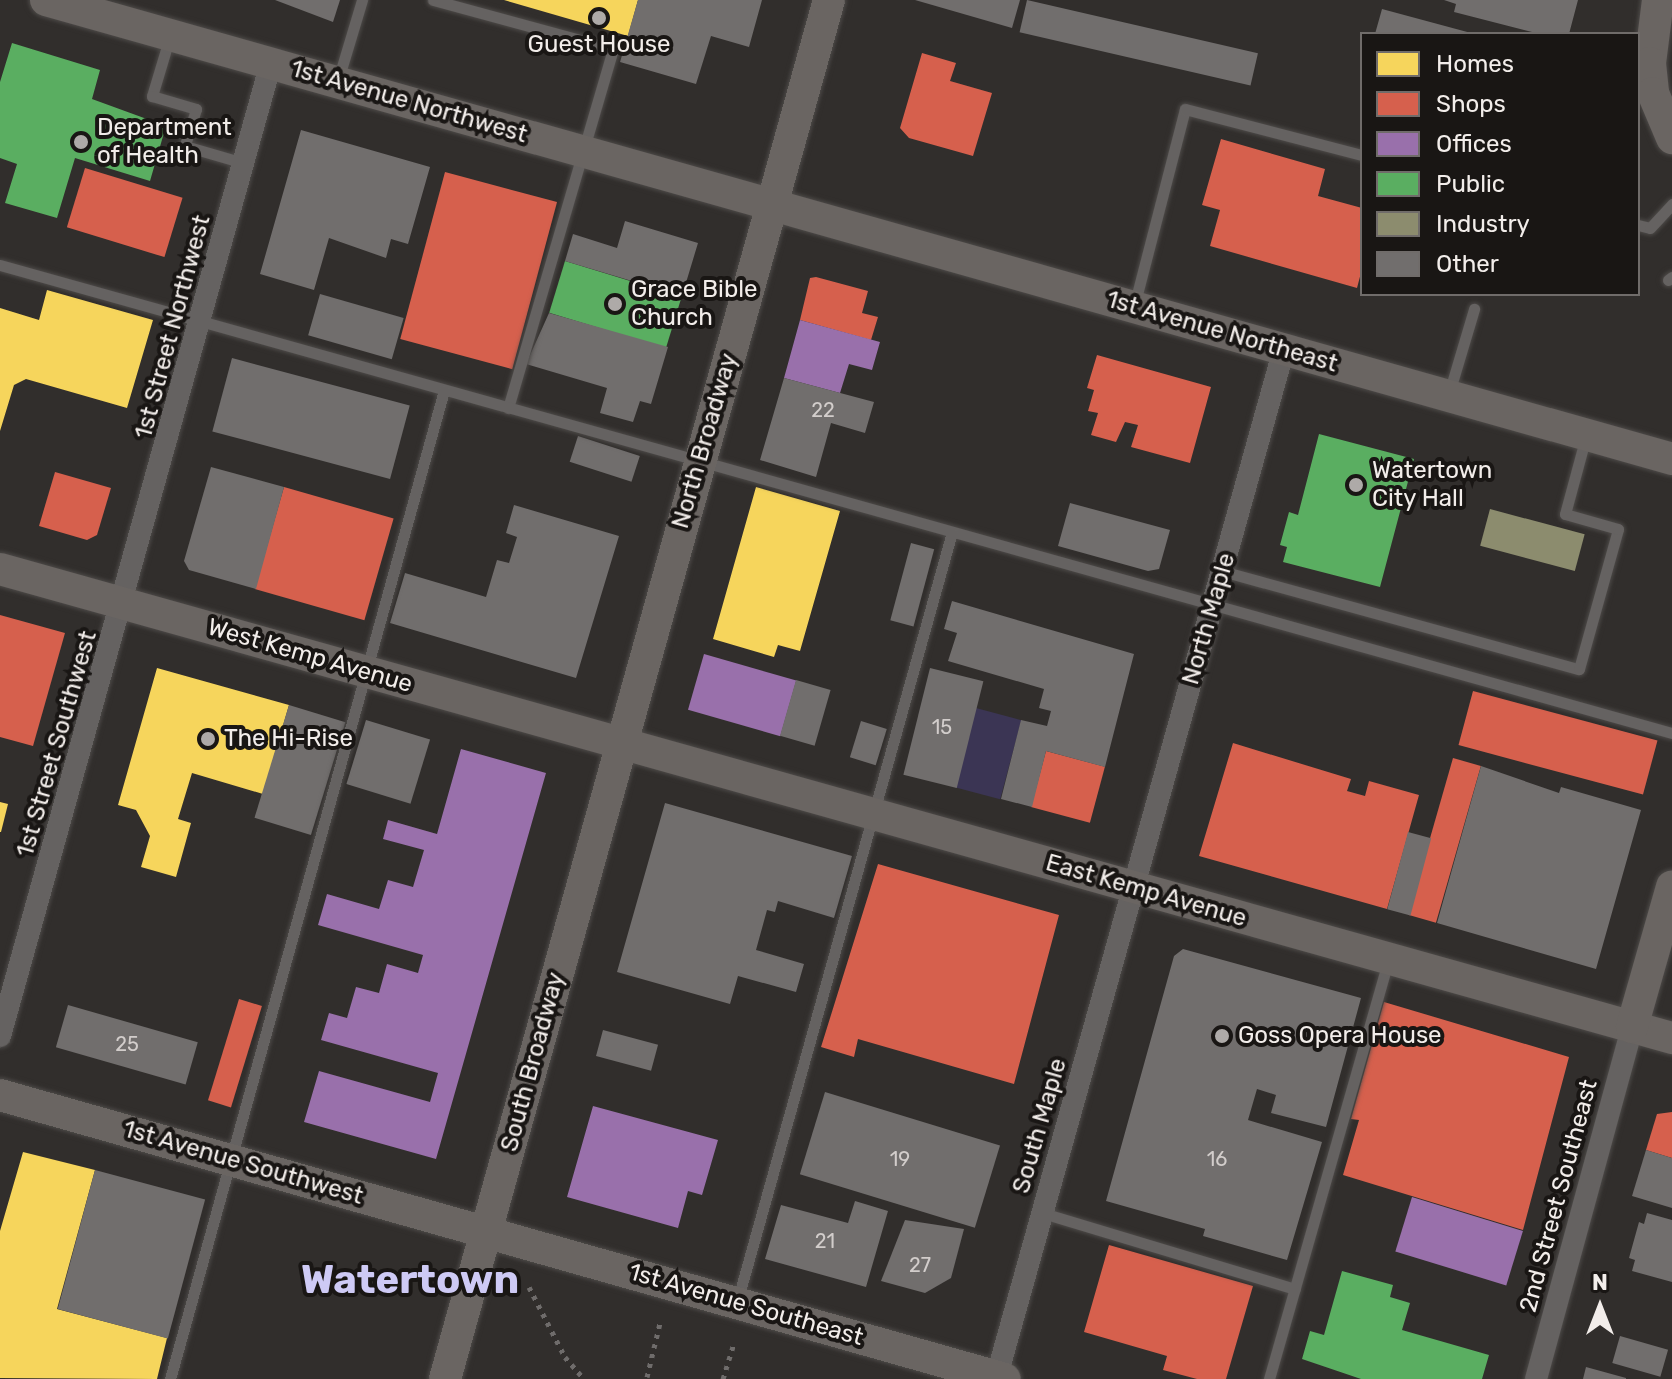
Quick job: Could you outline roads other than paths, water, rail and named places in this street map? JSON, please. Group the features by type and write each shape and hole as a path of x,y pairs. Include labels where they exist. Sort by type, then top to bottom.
{"street":[{"name":"1st Avenue Northwest","path":"46,0 772,204"},
{"name":"North Broadway","path":"619,744 829,0"},
{"path":"1658,0 1650,63 1653,93 1672,138"},
{"name":"1st Street Northwest","path":"124,604 271,63"},
{"name":"1st Avenue Northeast","path":"772,204 1672,459"},
{"name":"North Maple","path":"1134,888 1284,349"},
{"name":"West Kemp Avenue","path":"0,569 619,744"},
{"name":"1st Street Southwest","path":"0,1036 124,604"},
{"name":"East Kemp Avenue","path":"619,744 1672,1038"},
{"name":"South Broadway","path":"445,1379 619,744"},
{"path":"1632,1027 1672,887"},
{"name":"South Maple","path":"999,1378 1134,888"},
{"name":"2nd Street Southeast","path":"1536,1379 1632,1027"},
{"name":"1st Avenue Southwest","path":"0,1095 486,1231"},
{"name":"1st Avenue Southeast","path":"486,1231 999,1378"}],"lane":[{"path":"338,82 362,0"},
{"path":"433,0 613,49 586,152 508,408"},
{"path":"170,35 152,96 196,109 185,146 244,163"},
{"path":"1134,307 1185,109 1360,154"},
{"path":"1640,226 1650,228 1672,204"},
{"path":"0,265 1672,733"},
{"path":"1448,396 1474,309"},
{"path":"170,1379 444,390"},
{"path":"1222,571 1579,669 1618,529 1565,514 1587,435"},
{"path":"737,1302 952,532"},
{"path":"1269,1379 1389,958"},
{"path":"1043,1213 1295,1289"}],"place":[{"name":"Guest House","path":"599,18"},
{"name":"Department of Health","path":"81,142"},
{"name":"Grace Bible Church","path":"615,304"},
{"name":"Watertown City Hall","path":"1356,485"},
{"name":"The Hi-Rise","path":"208,739"},
{"name":"Goss Opera House","path":"1222,1036"}],"district":[{"name":"Watertown","path":"410,1280"}]}
